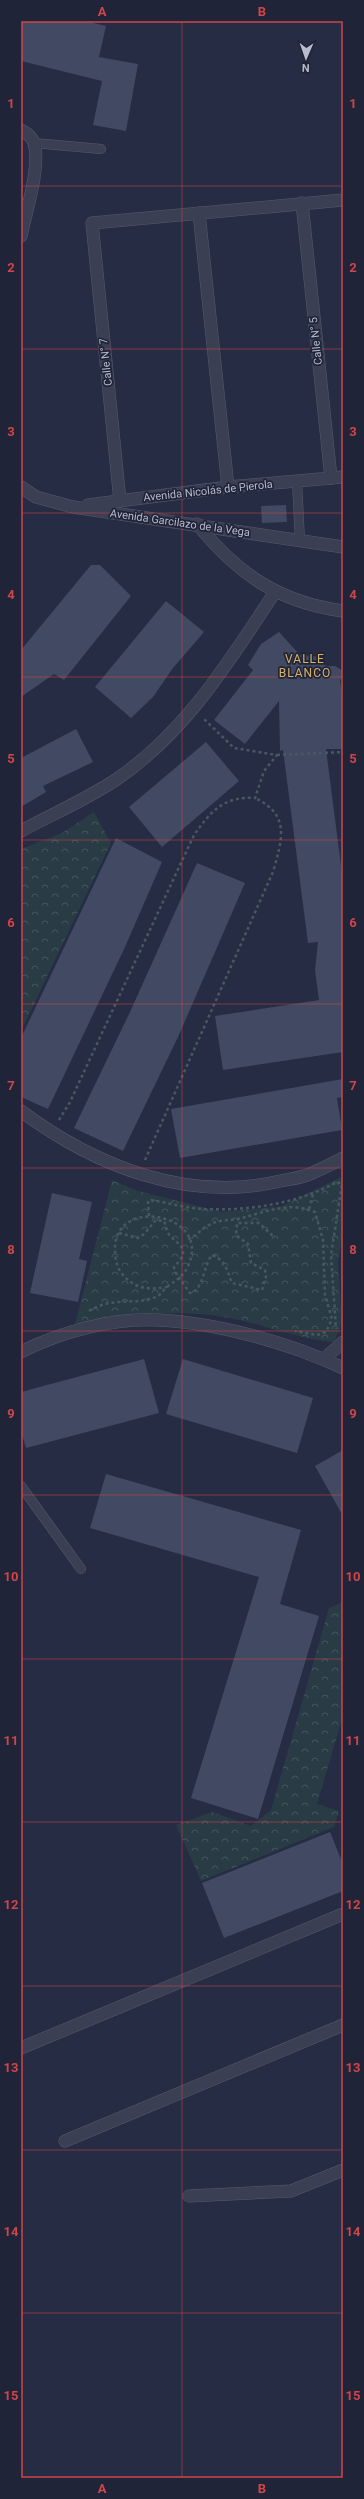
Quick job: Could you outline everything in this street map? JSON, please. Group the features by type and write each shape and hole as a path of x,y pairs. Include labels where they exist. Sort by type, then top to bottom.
{"street":[{"path":"21,130 28,134 34,143 35,168 21,236"},
{"path":"228,487 199,213 343,200"},
{"name":"Calle N° 5","path":"302,204 331,478"},
{"name":"Calle N° 7","path":"120,501 92,223 199,213"},
{"name":"Avenida Nicolás de Pierola","path":"73,507 228,487 343,477"},
{"name":"Avenida Garcilazo de la Vega","path":"21,487 36,497 73,507 197,524 343,547"},
{"path":"197,524 215,546 246,573 274,592 319,608 343,611"},
{"path":"21,831 117,779 163,742 205,696 274,592"},
{"path":"21,1111 92,1155 138,1175 195,1187 257,1187 309,1174 343,1158"},
{"path":"21,1352 69,1334 111,1324 155,1320 198,1324 283,1343 343,1368"},
{"path":"324,1359 343,1342"},
{"path":"21,2048 343,1914"},
{"path":"65,2141 343,2025"},
{"path":"189,2196 291,2191 343,2170"}],"lane":[{"path":"34,143 100,149"},
{"path":"297,481 300,541"},
{"path":"21,1486 81,1569"}],"path":[{"path":"194,708 234,748 277,755 343,752"},
{"path":"255,798 264,771 277,755"},
{"path":"52,1131 70,1102 194,835 207,816 221,805 239,797 255,798 267,804 276,813 282,830 281,843 273,872 138,1175"},
{"path":"149,1216 148,1201 151,1200 202,1209 233,1208 277,1204 313,1194 337,1182 342,1184 331,1255 337,1327 334,1333"},
{"path":"309,1209 313,1194"},
{"path":"188,1239 209,1225 225,1219 240,1219 259,1212 292,1207 309,1209 315,1212 323,1240 325,1294 332,1319 326,1332 317,1335 288,1330"},
{"path":"149,1216 163,1216 174,1221 183,1229 188,1239 191,1251 190,1262 180,1279 167,1287 153,1289 140,1288 128,1281 120,1271 115,1259 115,1246 119,1233 128,1223 149,1216"},
{"path":"119,1233 138,1238 144,1234 156,1220 164,1221 168,1234 179,1242 182,1248 182,1255 174,1267 190,1293 194,1292 202,1282 204,1270 212,1255 220,1258 224,1263 232,1282 262,1290 266,1277 264,1270 253,1266 248,1244 236,1235 237,1223 260,1224 275,1238"}],"green space":[{"path":"94,812 111,843 21,1031 21,849 62,833"},
{"path":"343,1176 343,1232 338,1262 342,1324 334,1342 297,1336 239,1320 197,1314 177,1313 137,1315 75,1324 112,1180 138,1191 222,1212 282,1206"},
{"path":"343,1602 343,1716 317,1804 339,1811 334,1827 201,1881 176,1825 212,1812 251,1826 271,1810 329,1608"}],"building":[{"path":"21,21 86,21 106,26 99,57 138,64 126,131 93,125 102,81 21,61"},
{"path":"286,505 287,522 262,523 261,506"},
{"path":"91,565 100,565 131,596 64,680 54,674 21,697 21,650"},
{"path":"166,601 204,632 173,668 153,697 131,718 95,687"},
{"path":"279,632 300,655 315,656 326,666 335,666 343,671 343,677 340,680 343,699 343,749 326,749 343,881 343,1052 223,1070 215,1016 319,1000 315,970 318,942 308,943 283,750 280,751 279,701 245,744 214,720 253,670 248,665 261,644"},
{"path":"76,729 93,762 43,786 46,792 21,807 21,758"},
{"path":"206,742 239,781 162,847 129,807"},
{"path":"116,838 162,862 125,947 48,1109 21,1097 21,1038"},
{"path":"197,863 245,883 178,1037 123,1151 74,1128 130,1012"},
{"path":"343,1079 343,1097 337,1098 342,1130 180,1158 171,1109"},
{"path":"52,1193 92,1202 79,1259 87,1261 78,1302 30,1293"},
{"path":"144,1359 159,1413 26,1448 21,1431 21,1392"},
{"path":"183,1359 313,1398 297,1453 166,1414"},
{"path":"343,1450 343,1516 315,1466"},
{"path":"106,1474 301,1530 280,1604 319,1616 258,1819 191,1798 259,1577 90,1528"},
{"path":"330,1832 343,1864 343,1891 224,1938 202,1883"}],"district":[{"name":"VALLE BLANCO","path":"305,666"}]}
